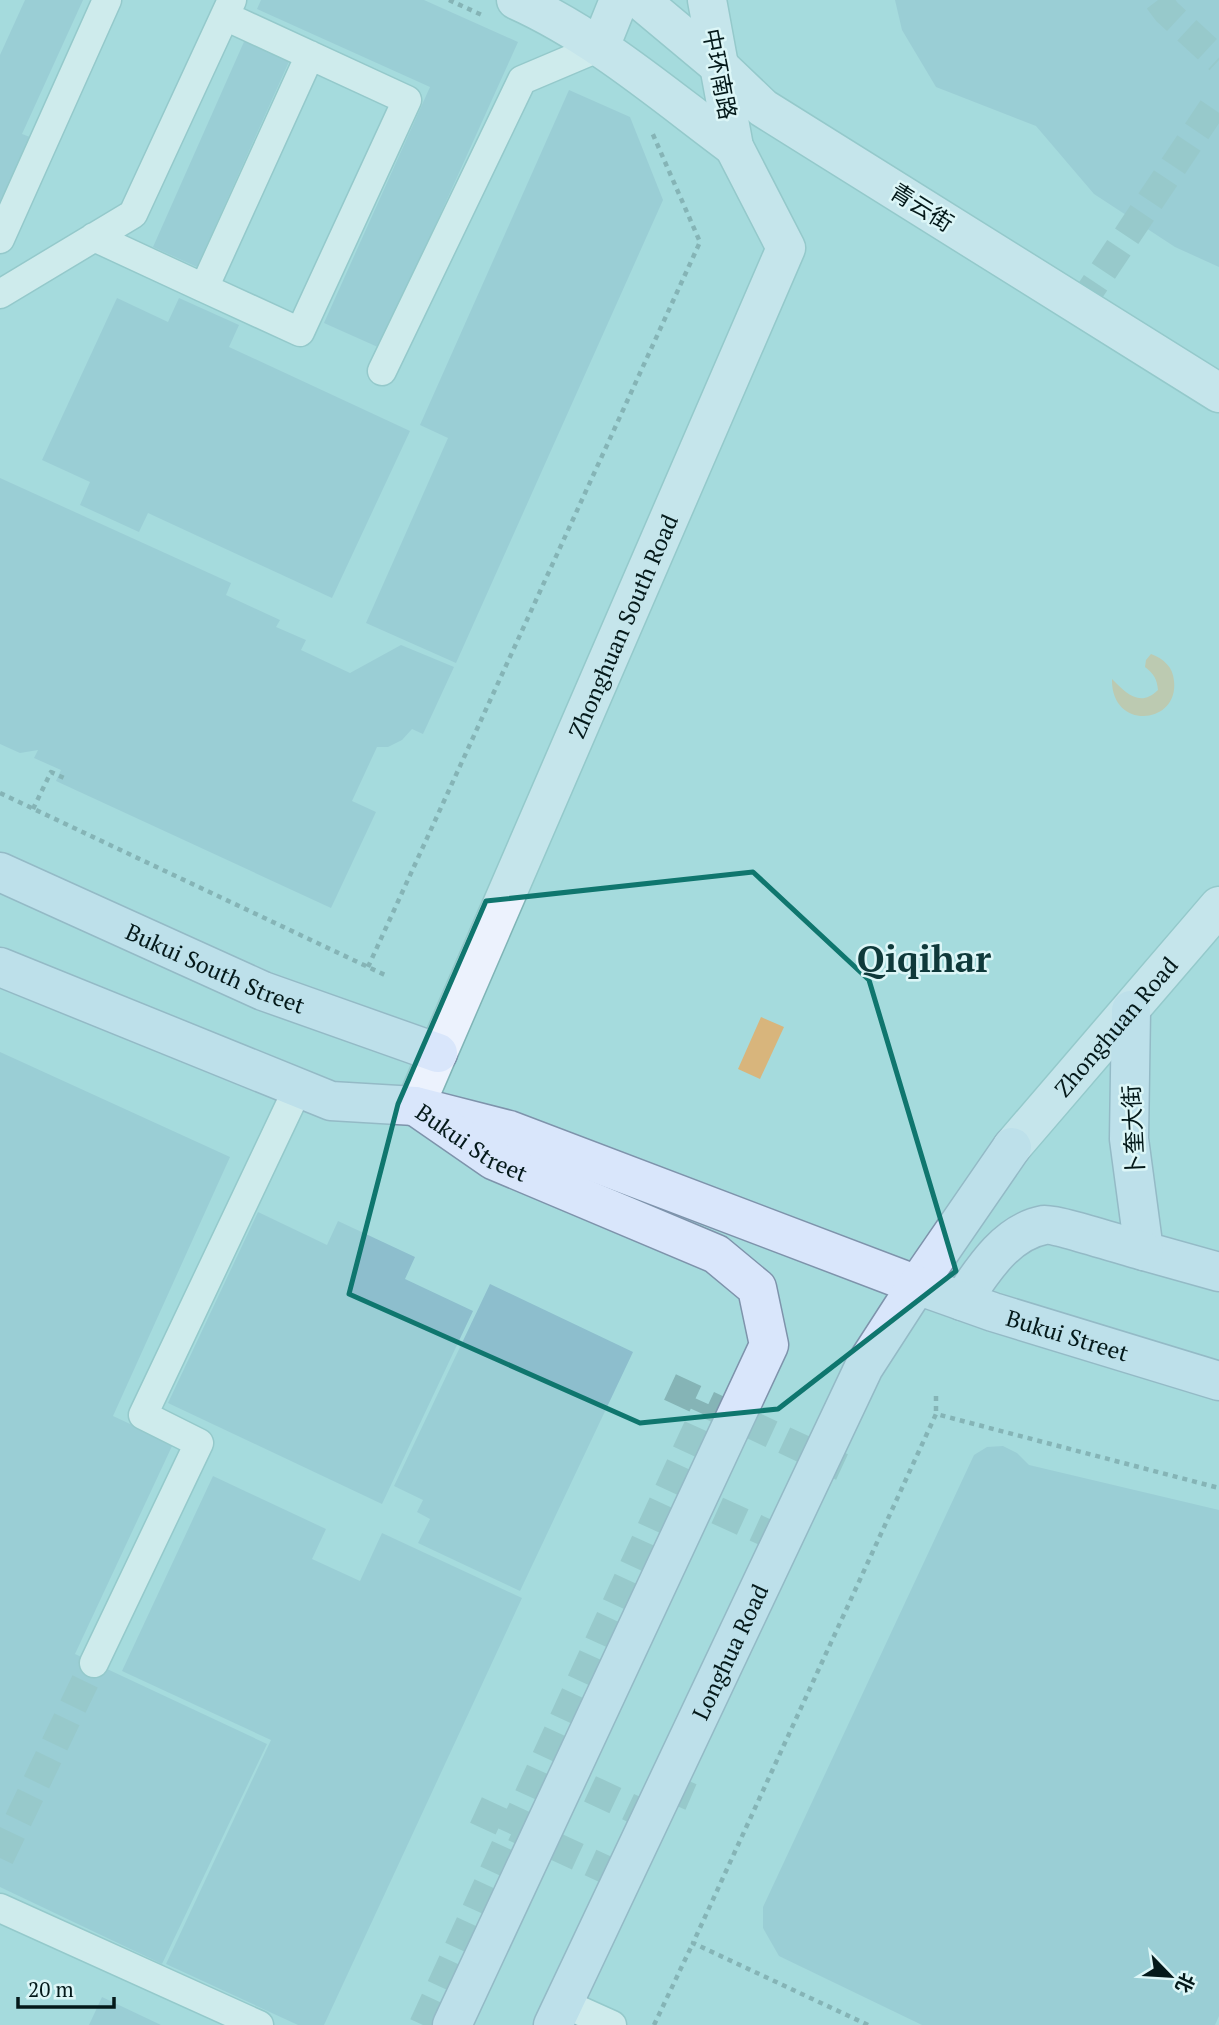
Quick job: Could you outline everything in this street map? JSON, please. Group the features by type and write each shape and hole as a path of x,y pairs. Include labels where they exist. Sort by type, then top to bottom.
{"main road":[{"path":"516,0 540,11 600,47 734,147"},
{"path":"600,47 619,0"},
{"name":"青云街","path":"640,0 719,66 763,108 1219,393"},
{"name":"中环南路","path":"707,0 734,147"},
{"name":"Zhonghuan South Road","path":"415,1106 786,248 734,147"},
{"name":"Bukui South Street","path":"0,872 263,991 438,1053"},
{"name":"Zhonghuan Road","path":"1012,1147 1219,906"},
{"path":"0,967 331,1101 415,1106"},
{"name":"卜奎大街","path":"1131,1010 1129,1139 1144,1251"},
{"name":"Bukui Street","path":"415,1106 509,1130 962,1301 1219,1381"},
{"name":"Bukui Street","path":"415,1106 493,1160 716,1254 757,1288 768,1345 452,2025"},
{"name":"Longhua Road","path":"558,2014 864,1367 1012,1147"},
{"path":"962,1301 985,1267 1015,1237 1046,1224 1219,1272"}],"street":[{"path":"0,239 107,0"},
{"path":"0,294 94,237 133,214 222,6 310,55 407,100 300,332 94,237"},
{"path":"382,371 522,80 600,47"},
{"path":"204,288 310,55"},
{"path":"94,1663 199,1443 143,1415 298,1088"},
{"path":"0,1908 259,2025"},
{"path":"558,2014 612,2025"}],"path":[{"path":"368,967 700,242 650,128"},
{"path":"33,809 51,772 64,778"},
{"path":"0,793 385,975"},
{"path":"654,2025 936,1415 936,1396"},
{"path":"936,1415 1219,1488"},
{"path":"693,1943 868,2025"}],"highlighted area":[{"path":"753,872 869,980 956,1271 778,1409 640,1423 349,1294 398,1104 486,901"}],"shaded area":[{"path":"1151,654 1170,668 1174,681 1173,696 1166,707 1156,713 1144,716 1132,714 1122,707 1115,696 1112,679 1134,696 1145,698 1151,695 1158,690 1154,677 1145,667"},
{"path":"761,1017 784,1027 760,1079 738,1069"}],"building":[{"path":"25,0 83,0 22,134 30,137 0,204 0,55"},
{"path":"261,0 424,0 518,42 380,348 324,323 430,87 257,9"},
{"path":"895,0 1219,0 1219,267 1175,247 1094,194 1036,126 936,87 902,30"},
{"path":"247,35 292,55 197,267 153,247"},
{"path":"569,90 630,117 663,200 456,663 366,623 448,438 420,425"},
{"path":"117,298 168,322 179,298 239,325 229,347 410,431 332,598 148,513 139,532 80,505 90,482 42,460"},
{"path":"0,478 231,583 226,595 280,620 276,627 306,640 301,650 350,673 401,645 454,667 423,734 412,729 402,740 388,747 377,747 352,801 376,812 331,908 56,781 61,770 34,758 38,750 20,753 0,744"},
{"path":"0,1052 230,1157 113,1416 173,1444 75,1654 267,1744 162,1964 0,1887"},
{"path":"258,1212 327,1245 338,1221 415,1257 405,1279 473,1311 382,1504 168,1403"},
{"path":"490,1284 633,1352 520,1591 418,1543 430,1519 417,1512 423,1500 394,1486"},
{"path":"1003,1446 1017,1453 1029,1465 1219,1510 1219,2016 1215,2025 922,2025 779,1956 763,1928 763,1907 974,1455 987,1447"},
{"path":"213,1476 326,1529 312,1559 360,1581 382,1533 522,1598 324,2025 298,2025 166,1964 271,1740 122,1671"},
{"path":"102,1997 161,2025 89,2025"}],"tunnel":[{"path":"1158,0 1167,12 1219,60"},
{"path":"1080,306 1219,98"},
{"path":"670,1387 842,1467"},
{"path":"423,2025 708,1404"},
{"path":"679,1493 791,1544"},
{"path":"0,1858 94,1663"},
{"path":"552,1771 663,1823"},
{"path":"677,1791 691,1797"},
{"path":"476,1810 635,1883"}],"district":[{"name":"Qiqihar","path":"924,958"}]}
